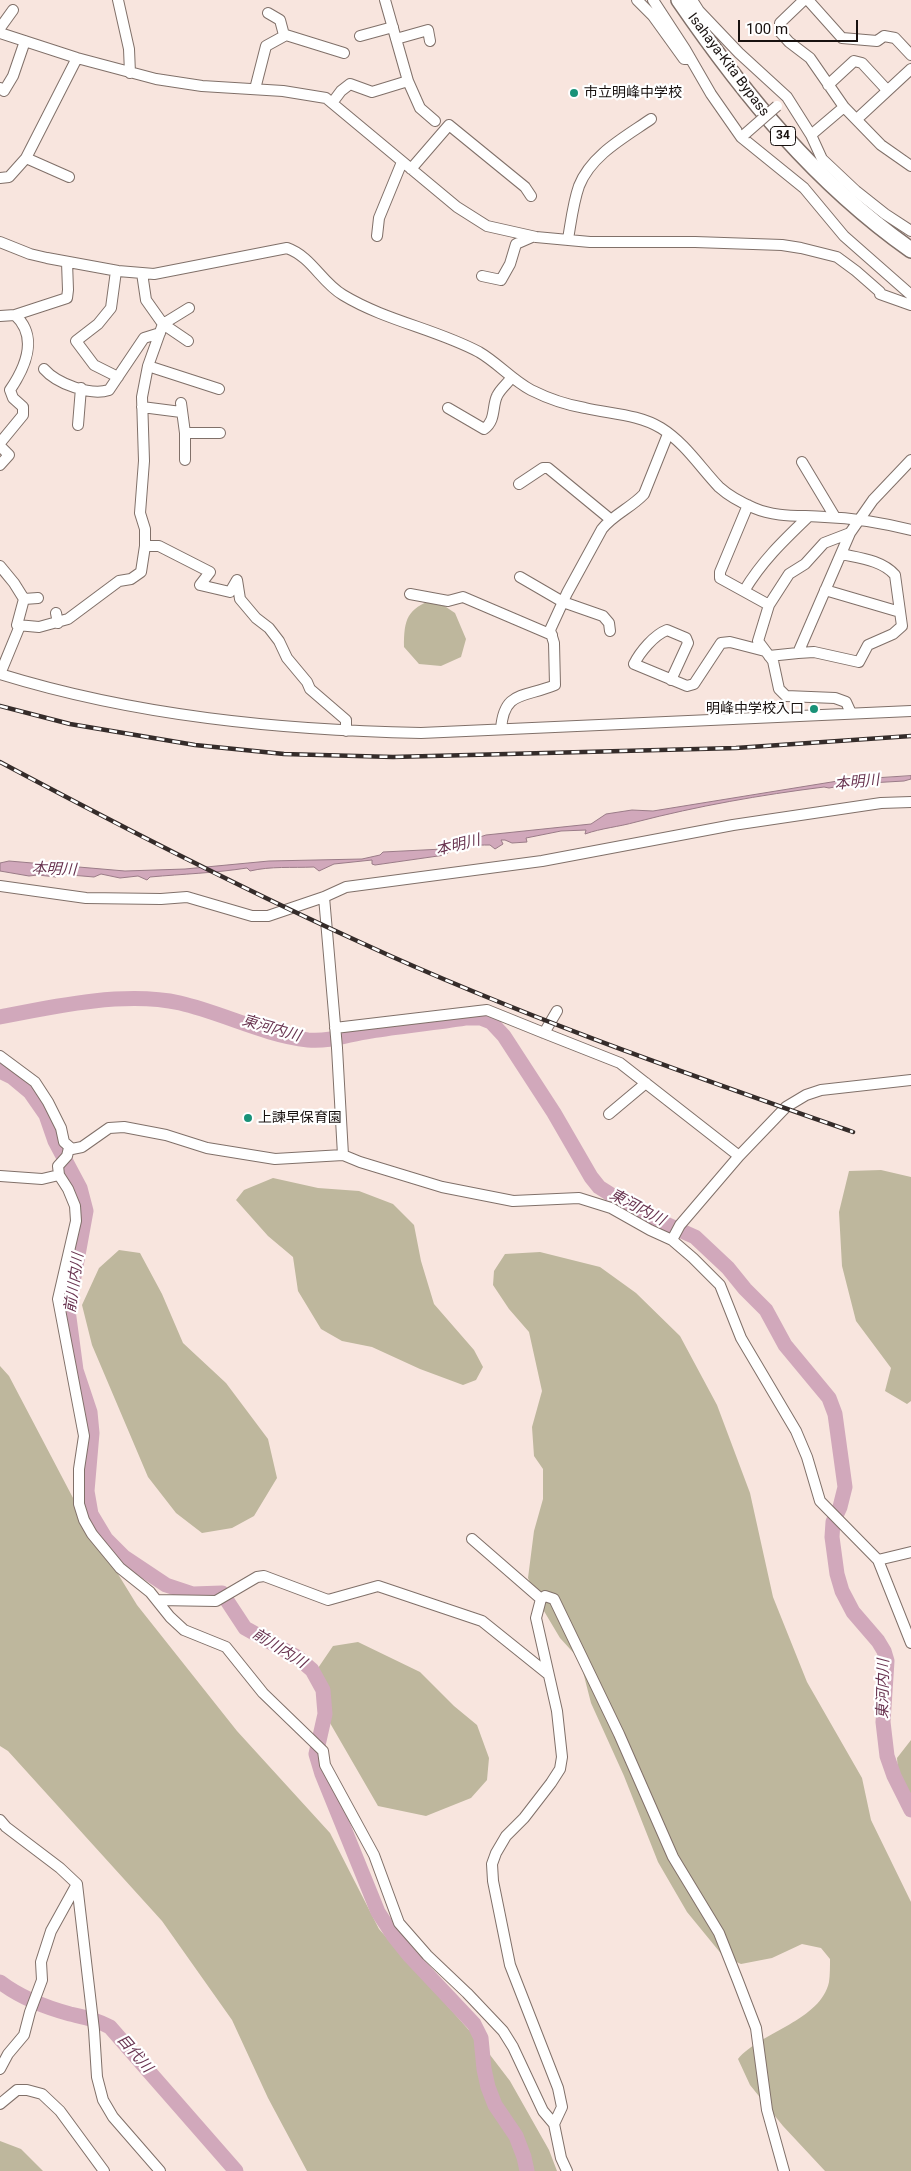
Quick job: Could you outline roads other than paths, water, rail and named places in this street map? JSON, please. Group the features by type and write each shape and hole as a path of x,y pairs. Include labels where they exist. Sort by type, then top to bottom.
{"highway":[{"name":"Isahaya-Kita Bypass","path":"679,0 732,75 770,122 812,166 855,206 911,250"}],"street":[{"path":"118,0 129,49 130,73"},
{"path":"386,0 408,81 420,108 435,121"},
{"path":"637,0 653,16 684,59 691,59"},
{"path":"653,0 711,94 743,135 804,188 844,236 911,295"},
{"path":"692,0 699,11 739,53 787,97 811,135 822,159 856,191 885,214 911,231"},
{"path":"804,0 780,23 780,32 789,42 810,58 844,107 881,145 911,166"},
{"path":"808,0 842,38 877,41 884,36 895,38 911,55"},
{"path":"0,28 13,10"},
{"path":"268,13 280,20 284,36"},
{"path":"360,36 393,27"},
{"path":"396,39 428,30 430,41"},
{"path":"0,33 77,58 156,79 202,86 304,93 326,98 470,217 487,226 533,237 557,240 568,239 590,242 695,242 782,245 801,248 837,257 856,271 880,294 911,305"},
{"path":"255,89 266,46 284,36 341,49"},
{"path":"0,88 4,90 13,76 25,41"},
{"path":"0,178 9,177 26,158 77,58"},
{"path":"828,85 854,61 862,63 888,90"},
{"path":"856,119 911,69"},
{"path":"332,103 341,91 350,84 372,92 408,81"},
{"path":"743,135 787,97"},
{"path":"811,135 844,107"},
{"path":"568,239 579,186 589,168 599,157 651,119"},
{"path":"411,169 449,125 525,187 531,196"},
{"path":"26,158 69,177"},
{"path":"377,236 379,218 402,162"},
{"path":"482,276 500,280 510,264 516,244 533,237"},
{"path":"0,242 30,254 116,271 142,274 165,273 254,253 287,248 298,252 309,260 326,282 346,297 392,319 436,333 480,353 531,390 584,408 643,420 678,440 721,488 748,505 774,513 880,522 911,530"},
{"path":"0,316 15,316 67,298 67,262"},
{"path":"116,271 111,308 98,324 76,341 94,365 118,377"},
{"path":"142,274 146,300 161,328 188,341"},
{"path":"44,369 52,378 63,383 100,393 109,390 144,338 189,308"},
{"path":"0,465 9,455 0,445 23,415 23,407 13,398 10,390 25,365 28,349 24,329 20,320 15,316"},
{"path":"17,625 38,627 57,618 68,619 119,581 131,579 141,572 145,546 145,529 140,513 144,461 143,386 161,328"},
{"path":"148,366 219,389"},
{"path":"448,408 484,429 488,426 495,410 496,397 512,377"},
{"path":"78,425 82,388"},
{"path":"142,407 181,408 185,433 185,460"},
{"path":"185,433 220,433"},
{"path":"501,730 502,714 507,704 528,693 555,685 554,652 550,630 602,529 610,519 637,502 644,494 668,434"},
{"path":"798,653 850,533 873,500 911,460"},
{"path":"802,462 835,518"},
{"path":"519,484 543,468 548,468 610,519"},
{"path":"748,505 720,572 720,578 769,605"},
{"path":"744,591 756,570 768,555 808,517"},
{"path":"850,533 824,543 805,564 789,574 769,605 758,641 773,661 779,689 786,696 835,698 846,702 851,713"},
{"path":"145,546 159,546 210,572 200,585 230,592 238,580 240,599 256,618 269,628 278,640 287,658 310,689 346,720 346,731"},
{"path":"671,680 688,643 686,638 667,630 662,632 638,656 634,664 671,680 686,686 694,684 721,643 730,642 767,654 814,652 859,662 868,646 894,634 902,626 895,575 890,569 880,564 841,554"},
{"path":"1,568 24,599"},
{"path":"520,577 563,602 603,616 609,623 610,631"},
{"path":"825,590 900,612"},
{"path":"410,594 448,601 463,597 552,635"},
{"path":"24,599 38,598"},
{"path":"24,599 17,625 19,628 0,674 68,692 195,717 284,728 421,732 501,730 911,710"},
{"path":"68,619 82,604"},
{"path":"0,886 86,898 187,897 252,916 268,916 324,897 346,887 542,862 742,823 881,803 911,802"},
{"path":"324,897 337,1048 343,1155"},
{"path":"335,1031 488,1010 620,1063 739,1156"},
{"path":"544,1033 557,1012"},
{"path":"0,1056 35,1082 61,1128 68,1152"},
{"path":"672,1239 680,1225 739,1156 786,1107 806,1095 821,1090 911,1080"},
{"path":"609,1114 646,1083"},
{"path":"0,1176 42,1179 58,1170 68,1152 72,1149 82,1146 109,1128 124,1127 166,1135 207,1148 275,1159 343,1155 442,1187 513,1201 579,1198 611,1208 650,1230 672,1239 720,1285 741,1338 796,1431 807,1457 820,1502 878,1560 911,1643"},
{"path":"58,1170 75,1206 76,1221 58,1299 84,1436 79,1470 79,1504 92,1534 120,1568 158,1600 184,1630 226,1648 263,1692 323,1751 324,1765 374,1855 399,1923 427,1955 503,2031 513,2047 543,2111 554,2124 561,2158 567,2171"},
{"path":"472,1539 540,1599"},
{"path":"878,1560 911,1552"},
{"path":"158,1600 216,1601 257,1577 264,1576 328,1600 378,1586 482,1621 548,1674"},
{"path":"554,2124 562,2107 558,2088 510,1965 495,1901 492,1864 506,1836 524,1818 560,1769 562,1744 557,1712 536,1618 540,1599 545,1596 554,1599 619,1734 673,1857 718,1933 756,2028 767,2110 784,2171"},
{"path":"0,1820 6,1827 60,1868 77,1884 94,2030 97,2077 103,2100 113,2117 160,2171"},
{"path":"0,2069 8,2054 24,2035 42,1980 41,1962 51,1931 77,1884"},
{"path":"0,2104 17,2090 27,2090 42,2094 60,2111 104,2171"}],"water":[{"name":"本明川","path":"911,776 911,779 904,781 824,787 729,802 585,834 586,830 561,831 526,838 527,842 512,843 501,840 503,844 495,849 490,845 466,846 455,849 445,855 375,865 372,864 372,860 334,864 319,871 314,867 250,871 247,868 150,877 147,880 138,876 120,878 101,874 94,877 59,874 56,877 29,876 0,871 0,863 9,861 125,871 185,869 269,861 362,859 380,855 383,852 443,849 486,835 591,824 606,814 632,810 653,811 844,780"}],"waterway":[{"name":"東河内川","path":"0,1017 90,1001 113,999 159,1000 196,1007 275,1034 308,1040 332,1039 363,1032 465,1018 481,1018 491,1022 504,1036 599,1187 635,1210 695,1237 728,1268 766,1310 785,1345 829,1398 835,1414 845,1487 840,1507 833,1522 832,1537 837,1574 842,1591 853,1612 878,1641 884,1651 887,1661 883,1722 887,1756 894,1776 911,1810"},
{"name":"前川内川","path":"0,1071 12,1077 30,1092 46,1115 55,1141 80,1188 86,1211 68,1310 76,1370 90,1412 92,1433 87,1491 91,1514 106,1539 124,1557 166,1585 193,1594 222,1593 245,1628 297,1657 312,1670 323,1690 325,1714 316,1754 322,1774 378,1912 409,1955 474,2024 481,2038 488,2087 495,2105 516,2136 527,2171"},
{"name":"目代川","path":"0,1982 16,1993 42,2005 95,2020 110,2027 236,2171"}],"railway":[{"path":"0,706 70,724 195,745 284,754 393,757 736,748 911,736"},
{"path":"0,762 226,879 424,971 606,1044 853,1132"}],"place":[{"name":"市立明峰中学校","path":"574,93"},
{"name":"明峰中学校入口","path":"814,709"},
{"name":"上諫早保育園","path":"248,1118"}]}
